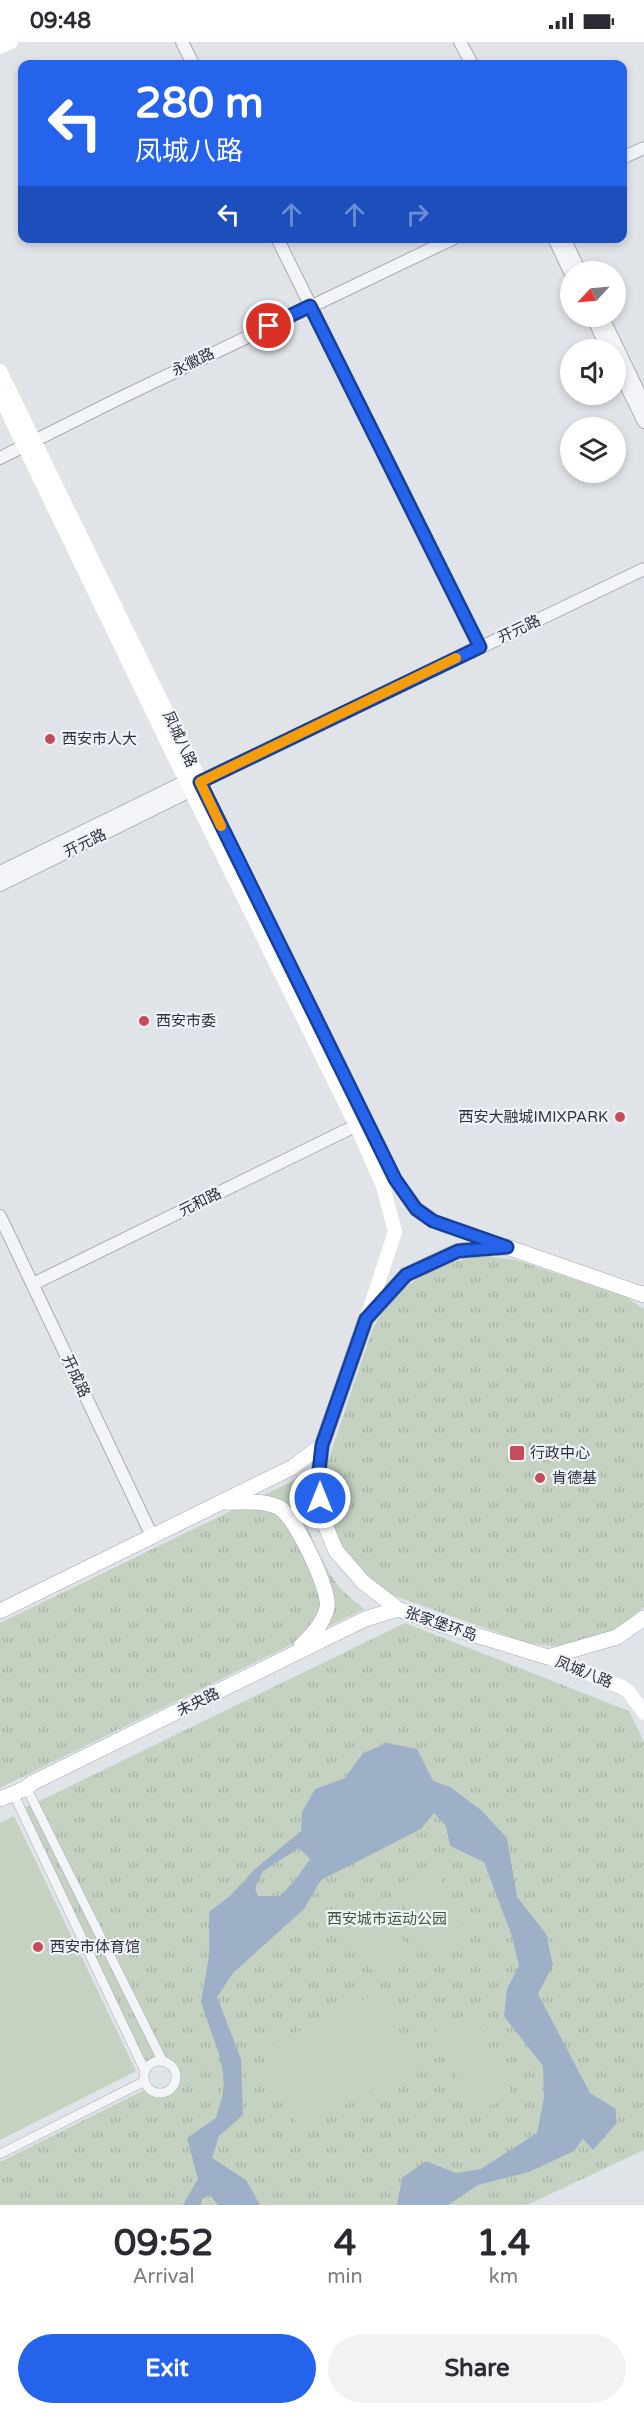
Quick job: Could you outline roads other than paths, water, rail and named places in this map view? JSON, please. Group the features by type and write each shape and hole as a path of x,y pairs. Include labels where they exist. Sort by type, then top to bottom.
{"main road":[{"path":"0,47 11,42"},
{"name":"凤城八路","path":"0,371 29,444 192,785 361,1123 416,1209 433,1221 507,1247"},
{"name":"凤城八路","path":"0,396 29,444"},
{"name":"凤城八路","path":"361,1123 383,1186 395,1232 366,1319"},
{"name":"张家堡环岛","path":"548,1657 398,1609 363,1582 336,1551 321,1515 318,1480 322,1445 366,1319 406,1275 458,1251 507,1247 642,1294"},
{"path":"0,1611 293,1467 322,1445"},
{"path":"220,1502 264,1503 279,1508 292,1519 324,1588 327,1606 317,1629 290,1656"},
{"name":"未央路","path":"13,1793 365,1619 398,1609"},
{"path":"548,1657 617,1637 644,1618"},
{"name":"凤城八路","path":"548,1657 629,1692 644,1713"}],"street":[{"path":"182,42 191,60"},
{"path":"460,42 470,60"},
{"path":"469,42 478,60"},
{"path":"627,156 644,148"},
{"path":"280,243 480,647"},
{"name":"永徽路","path":"0,458 443,243"},
{"path":"556,243 565,261"},
{"path":"566,243 575,261"},
{"path":"607,327 644,403"},
{"path":"626,385 644,422"},
{"name":"开元路","path":"0,872 192,785 644,569"},
{"name":"开元路","path":"0,885 192,785"},
{"name":"元和路","path":"33,1284 361,1123"},
{"name":"开成路","path":"0,1216 152,1536"},
{"path":"13,1793 163,2062 172,2067 176,2076 170,2090 155,2093 150,2090 145,2081 146,2071 13,1793"},
{"path":"146,2071 153,2063 163,2062"},
{"path":"0,2154 145,2081"}],"water":[{"path":"387,1743 417,1749 433,1781 450,1787 481,1810 507,1838 517,1897 546,1934 553,1965 538,1994 590,2093 616,2109 616,2124 593,2150 583,2139 574,2151 529,2172 478,2185 448,2205 397,2205 402,2178 426,2161 456,2173 481,2169 537,2133 544,2098 543,2066 504,2016 507,1989 519,1966 512,1936 484,1862 450,1846 446,1826 434,1813 421,1829 321,1880 304,1909 233,1973 217,1997 241,2059 243,2115 219,2136 212,2158 246,2180 260,2205 218,2205 210,2195 202,2199 201,2205 183,2205 198,2179 187,2138 216,2118 224,2090 220,2057 201,2002 209,1956 209,1912 230,1896 255,1869 301,1831 302,1812 315,1789 345,1778 363,1753","holes":["299,1848 310,1859 280,1896 258,1896 255,1888 263,1871"]}],"place":[{"name":"西安市人大","path":"50,739"},
{"name":"西安市委","path":"144,1021"},
{"name":"西安大融城IMIXPARK","path":"620,1117"},
{"name":"行政中心","path":"517,1453"},
{"name":"肯德基","path":"540,1478"},
{"name":"西安市体育馆","path":"38,1947"}],"park label":[{"name":"西安城市运动公园","path":"387,1919"}]}
